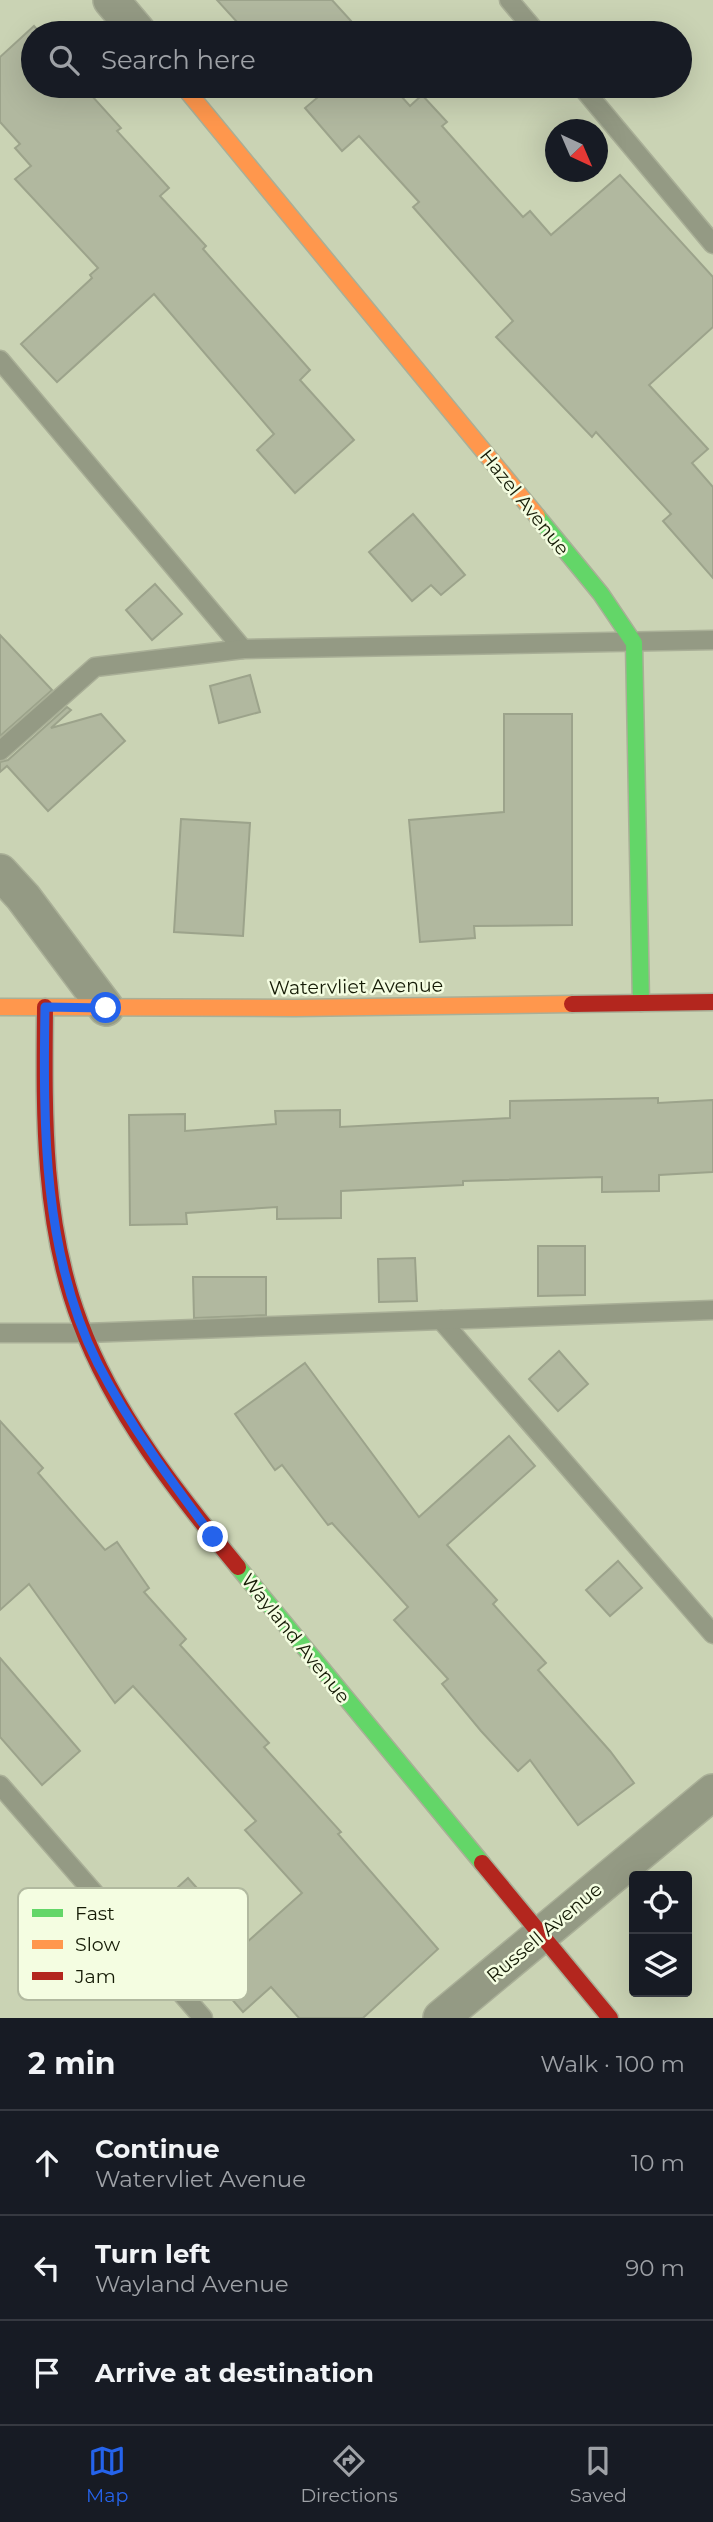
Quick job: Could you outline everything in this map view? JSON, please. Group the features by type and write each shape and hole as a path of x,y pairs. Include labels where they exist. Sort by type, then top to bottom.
{"street":[{"path":"111,0 129,21"},
{"name":"Hazel Avenue","path":"193,98 601,594 634,643"},
{"path":"634,643 641,1003"},
{"path":"0,872 23,897 106,1008"},
{"name":"Watervliet Avenue","path":"0,1007 713,1002"},
{"name":"Wayland Avenue","path":"45,1007 43,1101 58,1239 97,1362 151,1454 205,1527 610,2018"},
{"name":"Russell Avenue","path":"440,2018 713,1792"}],"lane":[{"path":"509,0 527,21"},
{"path":"591,98 713,244"},
{"path":"0,360 243,649"},
{"path":"0,751 95,667 243,649 713,640"},
{"path":"0,1333 86,1333 713,1310"},
{"path":"440,1320 713,1634"},
{"path":"0,1785 90,1888"},
{"path":"187,2000 203,2018"}],"building":[{"path":"217,0 332,0 351,21 236,21"},
{"path":"21,38 21,98 94,98 121,128 117,131 169,188 160,196 206,246 203,249 310,370 300,380 354,440 295,493 257,450 274,434 154,294 57,382 21,344 92,278 90,275 98,268 15,179 31,166 15,148 20,144 0,122 0,57"},
{"path":"317,98 403,98 410,106 419,98 425,98 447,122 442,126 523,217 530,211 551,235 620,175 713,277 713,327 649,385 708,449 692,463 713,487 713,578 663,521 671,514 596,432 592,437 496,337 513,321 413,207 419,202 359,136 342,151 305,108"},
{"path":"413,514 465,575 441,595 431,585 412,601 369,552"},
{"path":"155,584 182,614 152,640 126,610"},
{"path":"0,635 52,690 0,736"},
{"path":"250,675 260,712 219,723 210,686"},
{"path":"67,707 71,710 51,728 101,714 125,741 48,811 7,766 0,772 0,762 8,760"},
{"path":"504,714 572,714 572,925 474,926 475,938 420,942 409,820 504,812"},
{"path":"181,819 250,823 243,936 174,932"},
{"path":"658,1098 658,1103 713,1100 713,1172 659,1175 659,1191 602,1192 602,1177 463,1181 463,1185 341,1191 341,1218 277,1219 277,1207 186,1213 187,1224 130,1225 129,1115 185,1114 185,1131 276,1124 275,1111 340,1110 340,1127 510,1118 510,1101"},
{"path":"538,1246 585,1246 585,1295 538,1296"},
{"path":"415,1258 417,1301 379,1302 378,1259"},
{"path":"193,1277 266,1277 266,1315 194,1318"},
{"path":"559,1351 588,1384 558,1411 529,1379"},
{"path":"305,1363 419,1517 509,1436 535,1466 447,1545 497,1600 493,1604 546,1663 538,1670 610,1751 634,1783 578,1825 530,1760 518,1771 481,1731 442,1684 448,1679 394,1620 408,1607 332,1523 328,1525 282,1465 275,1470 235,1414"},
{"path":"0,1421 43,1468 38,1473 105,1550 117,1542 149,1588 144,1592 186,1639 180,1645 269,1743 264,1747 341,1832 338,1834 438,1949 363,2018 299,2018 271,1987 243,2012 233,2000 248,2000 248,1941 302,1893 245,1830 256,1821 133,1686 115,1703 29,1584 0,1610"},
{"path":"618,1561 642,1588 610,1616 586,1590"},
{"path":"0,1658 80,1751 42,1785 0,1737"},
{"path":"188,1878 197,1888 177,1888"}],"traffic: fast":[{"path":"537,516 601,594 634,643 641,1003"},
{"path":"238,1567 482,1863"}],"traffic: slow":[{"path":"193,98 537,516"},
{"path":"0,1007 295,1008 572,1004"}],"traffic: jam":[{"path":"572,1004 713,1002"},
{"path":"45,1007 46,1126 52,1206 58,1245 80,1322 128,1420 170,1481 238,1567"},
{"path":"482,1863 610,2018"}],"route":[{"path":"106,1008 45,1007 43,1101 58,1239 72,1293 97,1362 151,1454 213,1537"}]}
